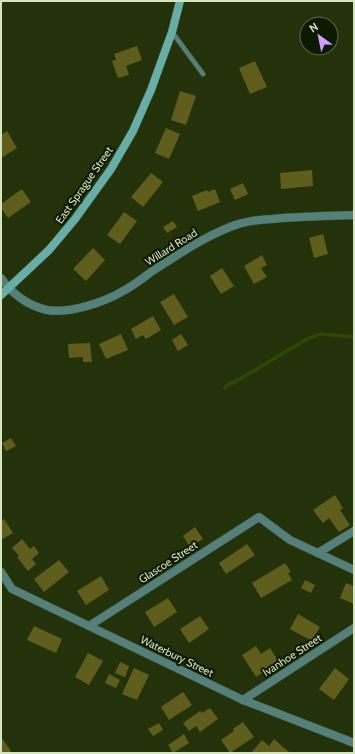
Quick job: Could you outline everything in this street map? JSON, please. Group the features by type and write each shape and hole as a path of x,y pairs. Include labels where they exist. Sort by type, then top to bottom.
{"street":[{"name":"East Sprague Street","path":"1,295 49,250 75,219 111,169 133,131 152,90 172,32 180,1"},
{"name":"Willard Road","path":"1,278 9,289 24,300 49,310 64,310 104,300 123,291 206,238 245,222 286,218 354,215"},
{"name":"Glascoe Street","path":"89,626 259,517 290,540 318,553"},
{"path":"318,553 354,531"},
{"path":"318,553 354,570"},
{"name":"Waterbury Street","path":"1,572 12,589 243,700 354,743"},
{"name":"Ivanhoe Street","path":"243,700 354,628"}],"lane":[{"path":"172,32 203,74"}],"building":[{"path":"137,46 142,60 126,66 129,75 118,78 112,61 116,60 114,54"},
{"path":"255,61 267,87 250,94 239,68"},
{"path":"180,91 196,96 186,125 171,120"},
{"path":"166,128 180,134 169,159 155,153"},
{"path":"7,131 17,148 1,158 1,135"},
{"path":"312,170 313,186 281,189 280,173"},
{"path":"151,173 163,182 143,207 131,197"},
{"path":"243,183 248,194 235,200 230,189"},
{"path":"22,189 31,202 8,218 1,208 1,204"},
{"path":"215,189 220,202 198,211 192,196 207,190 208,192"},
{"path":"124,212 137,221 120,244 107,235"},
{"path":"173,221 177,227 167,233 163,227"},
{"path":"323,234 328,254 314,258 309,238"},
{"path":"93,248 105,260 86,281 73,269"},
{"path":"262,255 267,265 261,268 267,277 254,284 244,266"},
{"path":"222,268 234,286 221,294 210,276"},
{"path":"174,294 188,317 174,325 160,302"},
{"path":"153,316 161,330 146,339 143,335 136,339 131,329"},
{"path":"121,334 128,350 106,359 99,344"},
{"path":"181,334 188,345 178,351 172,340"},
{"path":"90,343 92,362 83,362 83,357 69,358 68,344"},
{"path":"11,438 16,446 6,451 2,443"},
{"path":"335,495 343,508 340,510 350,525 339,532 329,518 323,523 313,510"},
{"path":"4,519 13,533 1,540 1,521"},
{"path":"195,527 203,539 190,547 183,536"},
{"path":"22,539 30,549 34,546 39,553 32,559 36,564 28,571 12,548"},
{"path":"247,544 255,555 226,574 219,563"},
{"path":"59,560 69,572 44,592 34,579"},
{"path":"285,563 291,572 288,573 292,580 261,598 252,583"},
{"path":"101,576 109,590 86,605 77,591"},
{"path":"305,580 315,585 311,593 301,588"},
{"path":"346,583 354,586 354,604 340,598"},
{"path":"168,598 177,612 154,627 145,612"},
{"path":"298,614 320,627 312,641 290,629"},
{"path":"200,616 209,629 189,643 180,629"},
{"path":"34,626 62,639 56,653 27,640"},
{"path":"256,646 261,654 270,648 279,662 256,677 242,655"},
{"path":"88,653 103,661 89,685 75,677"},
{"path":"120,662 129,666 125,677 115,673"},
{"path":"134,668 149,675 137,700 122,694"},
{"path":"335,668 349,679 334,700 319,689"},
{"path":"109,674 120,680 116,688 105,683"},
{"path":"183,692 192,705 169,720 161,707"},
{"path":"210,708 218,719 200,732 196,726 189,731 183,723 200,711 202,713"},
{"path":"243,722 254,737 230,753 221,740 234,731 233,729"},
{"path":"159,723 163,730 153,736 148,729"},
{"path":"184,734 189,743 173,753 168,745"},
{"path":"1,737 11,751 9,753 1,753"},
{"path":"274,739 290,753 252,752 262,740 269,746"}],"waterway":[{"path":"225,388 227,385 235,382 307,339 321,334 354,337"}]}
